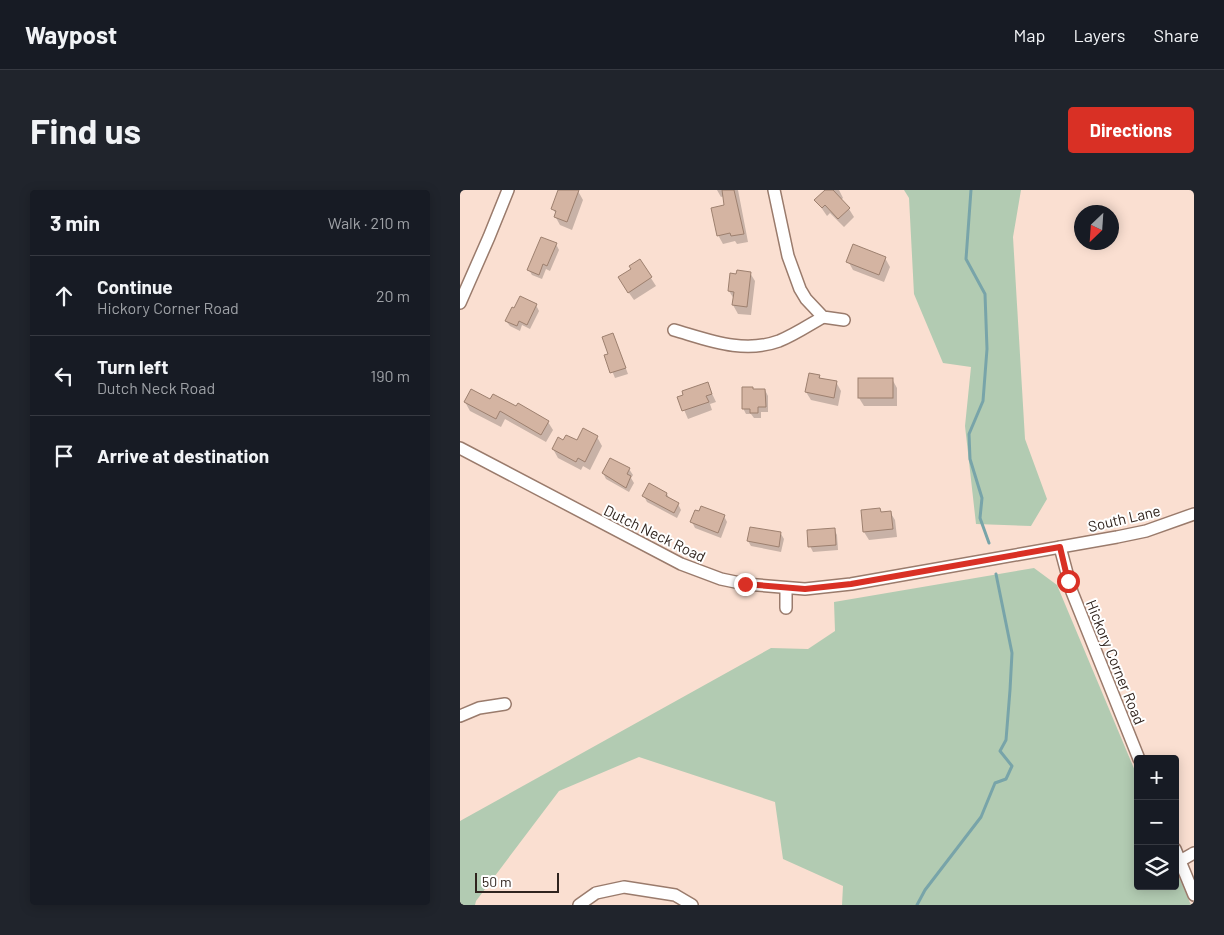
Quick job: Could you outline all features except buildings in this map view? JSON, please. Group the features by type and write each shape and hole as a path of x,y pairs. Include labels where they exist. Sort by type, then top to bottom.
{"street":[{"path":"460,303 508,190"},
{"path":"774,190 793,272 806,299 823,317"},
{"path":"674,330 730,345 755,347 780,340 823,317 844,320"},
{"name":"Dutch Neck Road","path":"460,448 680,564 721,579 745,584 805,589 851,584 1060,547"},
{"name":"South Lane","path":"1060,547 1146,531 1194,514"},
{"name":"Hickory Corner Road","path":"1060,547 1072,592 1137,755"},
{"path":"786,588 786,608"},
{"path":"460,716 479,708 505,704"},
{"path":"1194,853 1180,861 1194,895"},
{"path":"579,905 596,893 624,887 674,895 692,905"}],"green space":[{"path":"904,190 1021,190 1013,237 1025,439 1047,499 1031,526 976,524 965,426 971,367 943,363 914,294 909,198"},
{"path":"1034,568 1057,585 1134,768 1134,890 1179,890 1179,877 1191,905 842,905 843,886 783,859 775,802 639,757 559,791 476,901 475,905 460,905 460,821 771,648 808,649 835,631 834,602"}],"waterway":[{"path":"971,190 966,259 985,294 987,349 983,401 969,434 970,459 982,498 980,518 989,543"},
{"path":"917,905 925,890 981,817 995,783 1006,779 1012,766 1000,751 1006,740 1012,653 996,574"}],"route":[{"path":"745,584 805,589 851,584 1060,547 1068,581"}]}
